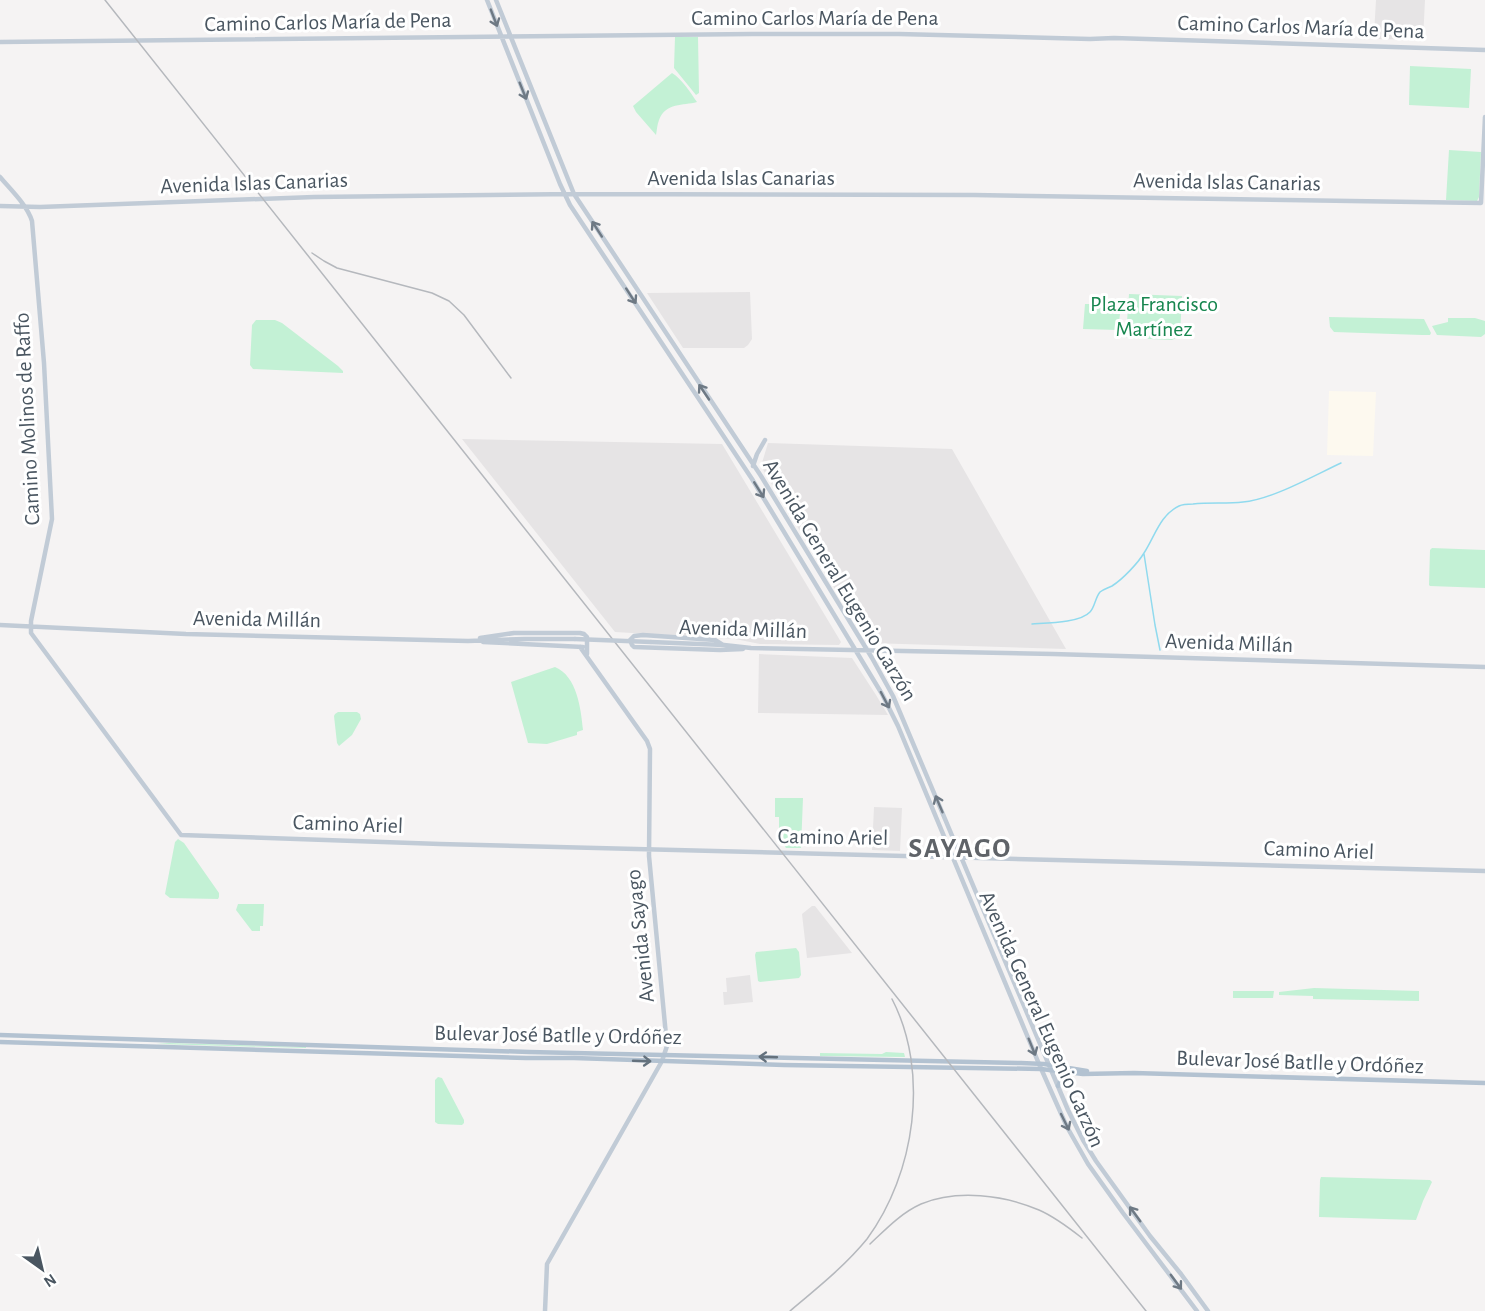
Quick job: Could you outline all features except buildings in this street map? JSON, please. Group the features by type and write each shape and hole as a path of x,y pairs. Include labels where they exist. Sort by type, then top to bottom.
{"main road":[{"name":"Bulevar José Batlle y Ordóñez","path":"0,1035 236,1044 1040,1066 1069,1073 1114,1073"},
{"name":"Bulevar José Batlle y Ordóñez","path":"0,1042 784,1065 1040,1066"},
{"name":"Bulevar José Batlle y Ordóñez","path":"1050,1068 1114,1073 1485,1083"},
{"path":"1058,1086 1062,1078 1069,1073"}],"street":[{"name":"Avenida General Eugenio Garzón","path":"487,0 564,195 752,479 892,712 1067,1127 1088,1164 1197,1311"},
{"name":"Avenida General Eugenio Garzón","path":"496,0 574,194 753,466 893,696 1075,1125 1096,1161 1208,1311"},
{"name":"Camino Carlos María de Pena","path":"0,42 899,33 1485,50"},
{"name":"Avenida Islas Canarias","path":"0,206 314,197 574,194 974,195 1481,202 1485,117"},
{"name":"Camino Molinos de Raffo","path":"0,177 30,215 32,221 44,363 52,519 30,626"},
{"path":"753,466 765,440"},
{"name":"Avenida Millán","path":"0,625 186,634 468,641 574,639 751,648 866,649 1485,667"},
{"name":"Camino Ariel","path":"30,626 33,636 181,835 1485,871"},
{"path":"468,641 513,633 580,633 587,637 587,654"},
{"path":"724,645 715,640 643,635 634,636 630,640 634,647 720,650 751,648"},
{"path":"478,640 488,643 587,647"},
{"name":"Avenida Sayago","path":"545,1311 549,1261 662,1061 667,1046 648,849 649,745 580,647"}],"shaded area":[{"path":"1376,0 1425,0 1423,40 1378,39 1374,34"},
{"path":"750,292 752,339 744,348 683,348 647,293"},
{"path":"1329,391 1376,392 1373,456 1327,455"},
{"path":"462,439 722,444 841,642 839,645 760,644 735,639 615,632"},
{"path":"768,443 952,449 1066,649 869,643 866,641 761,466"},
{"path":"759,654 852,658 888,715 758,713"},
{"path":"874,807 902,808 900,851 872,850"},
{"path":"815,906 852,953 807,958 802,914"},
{"path":"750,975 753,1002 724,1005 723,992 727,992 726,978"}],"green space":[{"path":"675,37 698,37 699,93 696,95 674,68"},
{"path":"1410,66 1471,69 1469,108 1409,105"},
{"path":"672,73 697,102 670,107 666,110 659,120 656,135 633,106"},
{"path":"1449,150 1481,152 1477,201 1446,200"},
{"name":"Plaza Francisco Martínez","path":"1129,294 1182,296 1180,336 1172,340 1127,338"},
{"path":"1091,299 1107,300 1107,305 1121,306 1118,330 1083,329 1085,304 1091,304"},
{"path":"1329,317 1424,319 1431,333 1422,335 1334,332 1330,327"},
{"path":"1448,318 1475,318 1485,321 1485,334 1481,337 1437,335 1432,326 1448,322"},
{"path":"256,320 275,320 282,323 338,366 343,373 253,369 250,365 252,325"},
{"path":"1432,548 1485,550 1485,588 1430,586 1430,550"},
{"path":"555,667 562,671 573,685 579,703 583,730 577,732 577,735 547,744 528,743 511,682"},
{"path":"338,712 357,712 361,719 352,735 339,746 334,716"},
{"path":"775,798 803,798 801,848 786,848 779,838 779,817 775,817"},
{"path":"178,839 184,843 219,893 218,899 170,898 165,894 175,842"},
{"path":"238,904 264,904 263,926 260,926 260,931 252,931 236,910"},
{"path":"796,948 799,952 801,975 799,978 758,981 756,952"},
{"path":"1314,988 1419,991 1419,1001 1313,999 1313,996 1279,995 1279,992"},
{"path":"1233,991 1274,991 1273,998 1233,998"},
{"path":"156,1044 306,1047 306,1048"},
{"path":"886,1052 904,1053 905,1057 820,1056 820,1053 882,1054"},
{"path":"438,1077 442,1078 464,1120 462,1125 435,1122 435,1080"},
{"path":"1321,1177 1430,1180 1432,1182 1416,1220 1319,1217"}],"waterway":[{"path":"1032,624 1071,620 1090,612 1100,592 1116,583 1134,566 1162,520 1179,506 1237,503 1266,497 1341,463"},
{"path":"1144,554 1160,650"}],"railway":[{"path":"105,0 1146,1311"},
{"path":"312,253 337,268 432,293 449,301 464,315 511,378"},
{"path":"790,1311 840,1268 867,1239 883,1213 906,1154 912,1122 911,1058 904,1028 892,999"},
{"path":"870,1244 894,1222 921,1204 935,1199 965,1195 1011,1201 1039,1210 1082,1238"}],"district":[{"name":"SAYAGO","path":"960,849"}]}
